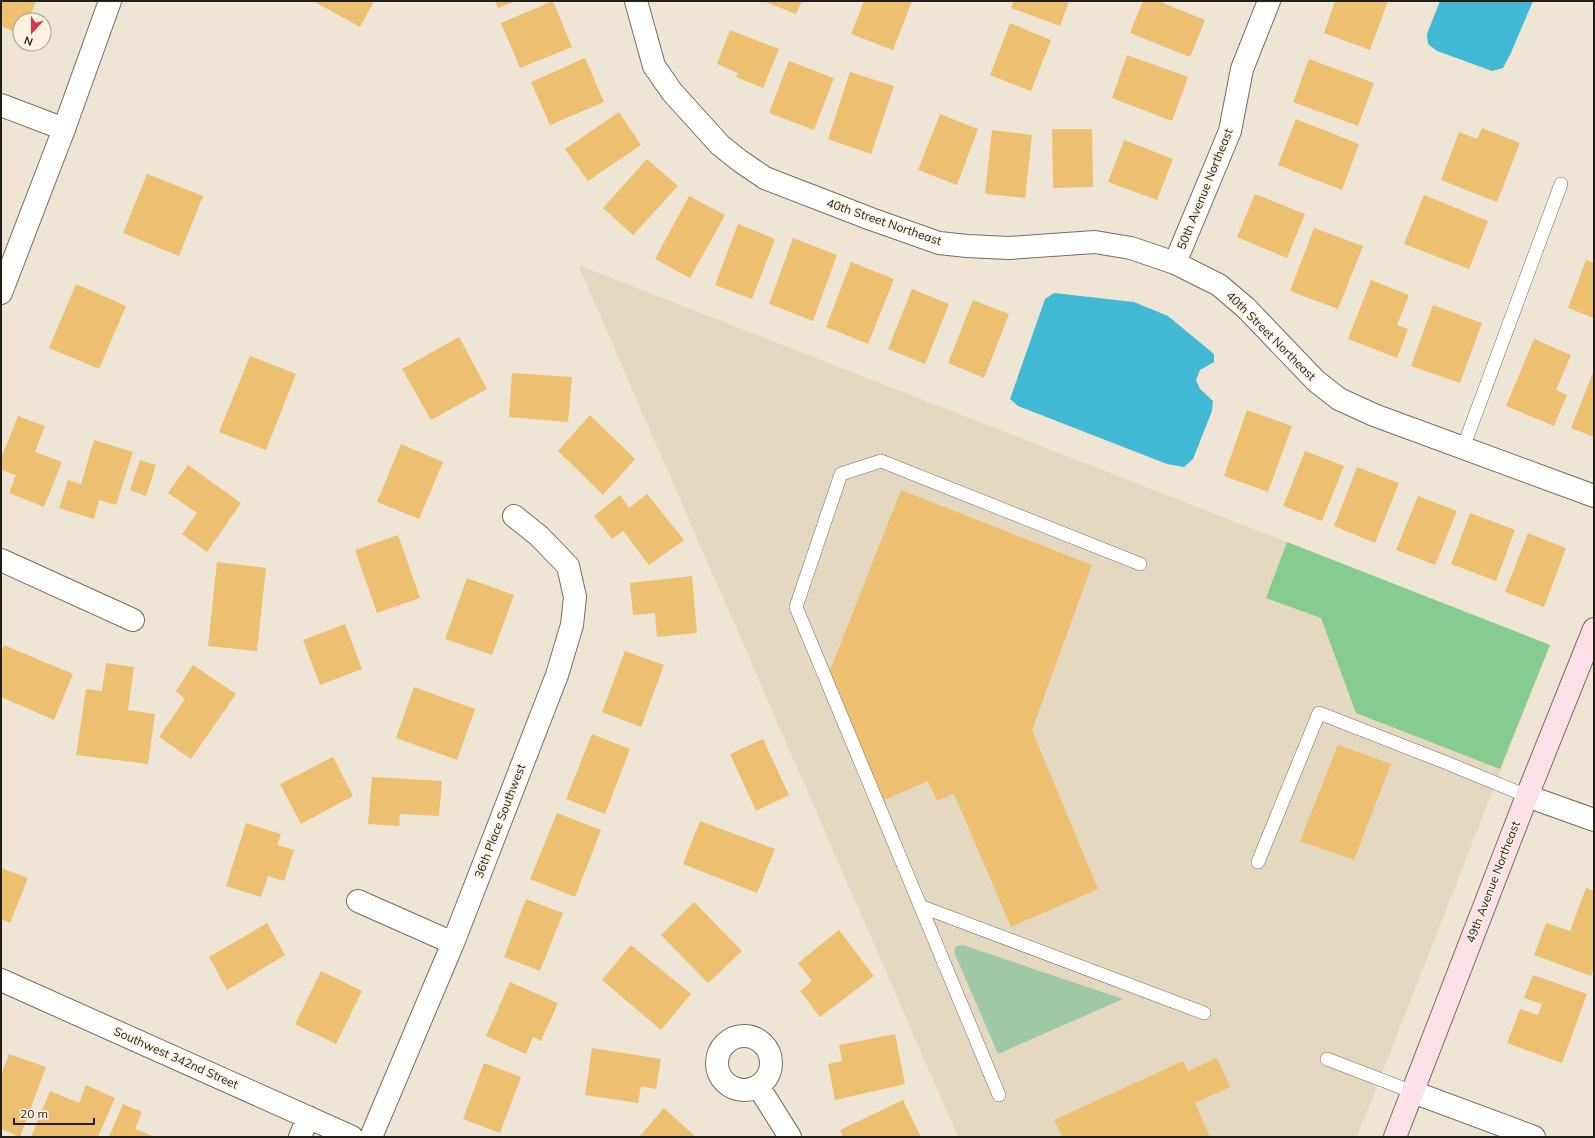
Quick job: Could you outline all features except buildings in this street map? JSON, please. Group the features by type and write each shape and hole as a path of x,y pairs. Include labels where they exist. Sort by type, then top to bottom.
{"main road":[{"name":"49th Avenue Northeast","path":"1395,1137 1527,796 1594,629"}],"street":[{"path":"1,293 64,130 110,1"},
{"name":"40th Street Northeast","path":"636,1 654,66 672,92 720,145 765,178 871,219 939,243 1009,248 1095,242 1131,248 1175,263 1219,285 1246,308 1316,382 1339,399 1374,415 1594,496"},
{"name":"50th Avenue Northeast","path":"1175,263 1230,131 1242,69 1269,1"},
{"path":"1,105 64,130"},
{"name":"36th Place Southwest","path":"371,1137 453,943 557,675 572,625 574,597 568,566 539,536 514,516"},
{"path":"1,560 133,620"},
{"path":"1527,796 1594,820"},
{"path":"358,901 453,943"},
{"name":"Southwest 342nd Street","path":"1,980 304,1127 352,1137"},
{"path":"758,1086 790,1137"},
{"path":"1413,1092 1534,1137"}],"lane":[{"path":"1463,448 1561,184"},
{"path":"999,1095 796,607 841,474 881,461 1140,564"},
{"path":"1258,862 1319,713 1527,796"},
{"path":"920,906 1204,1013"},
{"path":"1327,1059 1413,1092"}],"shaded area":[{"path":"578,265 1550,645 1357,1137 958,1137"}],"green space":[{"path":"1287,542 1550,645 1500,769 1356,713 1321,618 1266,598"},
{"path":"963,945 1123,999 998,1054 954,952 956,946"}],"water":[{"path":"1440,1 1533,1 1503,68 1492,71 1437,51 1428,44 1427,34"},
{"path":"1054,293 1134,302 1168,316 1214,354 1214,362 1200,370 1196,380 1200,389 1213,401 1212,411 1193,459 1184,467 1167,464 1018,406 1010,399 1045,299"}]}
